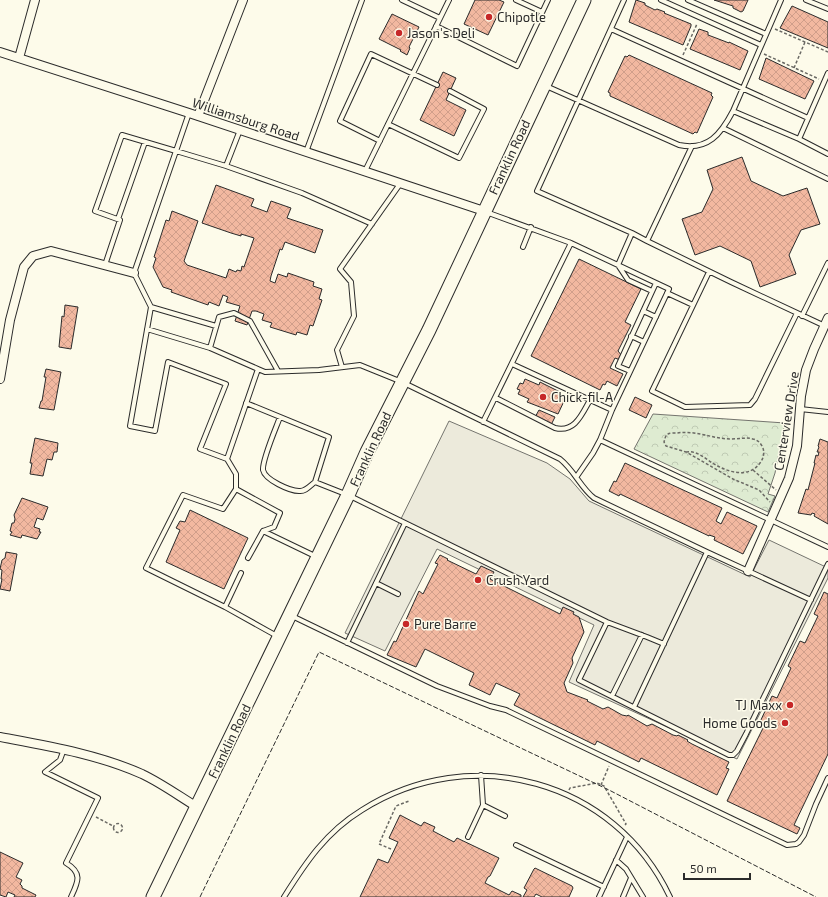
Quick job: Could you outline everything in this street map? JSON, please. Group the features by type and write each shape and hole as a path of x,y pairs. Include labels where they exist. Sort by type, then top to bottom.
{"main road":[{"name":"Franklin Road","path":"153,897 348,495 367,452 432,323 584,0"}],"street":[{"path":"19,58 35,0"},
{"path":"198,116 243,0"},
{"name":"Williamsburg Road","path":"0,52 484,211"},
{"path":"0,379 10,320 24,267 33,256 51,251 134,273"},
{"name":"Centerview Drive","path":"748,571 789,478 795,455 806,370 826,322"},
{"path":"0,737 64,749 115,764 144,775 197,806"}],"lane":[{"path":"306,152 362,0"},
{"path":"402,0 440,18"},
{"path":"365,172 449,0"},
{"path":"516,0 542,12"},
{"path":"436,26 517,66 548,0"},
{"path":"624,0 537,191 632,233 797,314 826,322"},
{"path":"661,0 761,45"},
{"path":"688,0 766,34"},
{"path":"544,85 679,145 692,146 712,140 724,128 733,111 781,0"},
{"path":"806,0 828,9"},
{"path":"611,29 808,118"},
{"path":"380,141 340,121 371,54 437,85"},
{"path":"798,139 828,73"},
{"path":"388,124 459,158 484,109 450,91"},
{"path":"733,111 798,139 828,154"},
{"path":"189,113 134,273 151,307 130,426 155,431 168,362 226,384 200,449 227,459 236,474 236,489 223,509 183,495 146,568 225,607 279,637"},
{"path":"724,128 828,179"},
{"path":"226,166 240,130"},
{"path":"118,219 95,211 122,135 226,166 302,193 372,224"},
{"path":"105,265 120,220 118,219 145,142"},
{"path":"647,241 692,146"},
{"path":"342,367 336,350 354,316 351,282 340,269 400,184"},
{"path":"484,211 531,227 571,243 669,289 612,410 600,440 577,476"},
{"path":"522,246 531,227"},
{"path":"618,265 632,233"},
{"path":"483,422 571,243"},
{"path":"802,316 828,262"},
{"path":"618,265 628,280 652,291"},
{"path":"709,272 652,391 686,407 750,405 755,399 797,314"},
{"path":"630,371 618,366 656,283"},
{"path":"667,293 694,305"},
{"path":"151,307 216,326"},
{"path":"643,311 656,317"},
{"path":"210,348 219,317 234,313 250,321 278,371"},
{"path":"147,329 210,348 265,372 319,370 360,365 402,382 560,459 577,476 588,493 594,498 811,600"},
{"path":"631,336 644,342"},
{"path":"512,364 612,410"},
{"path":"227,459 258,369"},
{"path":"496,398 555,428 560,429 577,422 590,400"},
{"path":"246,403 329,437 315,482 308,489 300,492 283,487 266,477 263,470 269,445 280,417"},
{"path":"800,409 828,412"},
{"path":"600,440 828,547"},
{"path":"315,482 348,495 607,622 664,644"},
{"path":"236,489 280,513 274,527 263,531 248,558"},
{"path":"347,643 405,523"},
{"path":"263,531 318,557"},
{"path":"634,707 707,552"},
{"path":"607,622 579,680 729,755 733,755 737,751 746,734 828,564"},
{"path":"225,607 241,573"},
{"path":"376,583 398,594"},
{"path":"290,615 437,686 490,706 506,710 789,846 799,842 804,835 828,778"},
{"path":"612,696 642,635"},
{"path":"64,749 60,760 45,772 98,798 66,863 74,869 78,878 71,897"},
{"path":"468,837 483,805 481,775"},
{"path":"284,897 318,847 338,828 361,810 393,792 420,783 455,776 481,775 510,778 545,785 597,812 621,830 649,861 669,896"},
{"path":"483,805 505,816"},
{"path":"599,897 627,837"},
{"path":"516,845 604,887"},
{"path":"616,860 626,869 643,897"},
{"path":"623,897 631,878"}],"path":[{"path":"680,61 700,18"},
{"path":"769,26 828,52"},
{"path":"794,68 805,42"},
{"path":"758,52 824,82"},
{"path":"686,452 693,452 716,465 731,471 742,473 753,470 761,462 764,454 763,446 754,439 724,438 688,432 668,434 664,442 666,446 686,452 733,480 762,492 776,507"},
{"path":"753,470 782,495"},
{"path":"600,785 612,761"},
{"path":"566,795 570,788 597,783 604,786 626,824 621,830"},
{"path":"391,849 379,844 396,806 408,801"},
{"path":"90,814 114,826 115,824 120,824 122,831 118,833 115,832 113,829 114,826"}],"green space":[{"path":"653,414 785,423 775,473 768,494 775,496 768,512 634,449"}],"shaded area":[{"path":"449,421 547,463 570,479 589,501 750,577 769,540 828,568 828,578 737,759 569,682 594,625 437,549 385,651 345,633"}],"building":[{"path":"475,0 499,0 504,2 488,35 464,24"},
{"path":"636,0 645,3 645,5 655,10 657,9 665,12 664,13 691,24 683,45 629,22"},
{"path":"714,0 748,0 743,11 741,12 733,8 733,6"},
{"path":"792,6 828,22 828,48 780,28"},
{"name":"Jason's Deli","path":"392,14 419,27 409,47 410,48 407,55 400,51 401,50 379,39"},
{"path":"699,29 708,32 708,35 729,42 748,51 740,70 690,49"},
{"path":"629,55 712,93 711,95 713,97 697,133 695,132 693,134 610,96 610,93 608,92 625,56 627,57"},
{"path":"766,58 814,81 805,99 759,79"},
{"path":"443,72 456,78 446,100 466,110 454,136 420,120"},
{"path":"742,157 751,181 783,196 807,188 820,224 801,230 789,255 796,274 760,287 751,261 720,246 695,255 682,219 702,212 713,189 707,170"},
{"path":"216,185 254,199 251,206 267,212 271,201 291,208 287,218 323,230 315,253 285,242 282,250 280,249 270,281 275,283 278,274 287,277 288,273 314,282 313,286 322,289 319,299 322,300 313,326 310,325 307,335 297,332 296,335 270,327 272,323 262,320 264,314 256,311 252,311 247,325 235,321 240,306 226,302 228,297 223,295 219,306 209,302 208,305 171,292 172,290 163,287 153,267 156,258 154,257 166,220 169,221 172,211 198,221 184,261 187,265 226,278 229,269 236,272 237,270 241,271 242,266 244,267 254,238 241,234 241,236 202,223"},
{"path":"579,259 641,289 625,322 631,325 618,351 622,356 620,360 615,358 610,368 623,374 617,386 607,381 605,385 603,384 600,390 531,356"},
{"path":"65,305 78,307 71,349 59,347 62,316 64,317"},
{"path":"46,369 61,372 54,410 39,408 42,401"},
{"name":"Chick-fil-A","path":"525,379 539,385 540,382 560,392 558,395 565,399 558,414 527,402 529,399 518,394 520,390 517,389 520,383 523,384"},
{"path":"635,397 652,405 646,418 629,410"},
{"path":"539,410 555,417 550,427 534,419"},
{"path":"35,438 58,443 57,452 54,452 52,460 47,459 43,476 30,474 32,463 30,463"},
{"path":"820,439 828,442 828,524 814,516 815,514 812,513 811,515 798,513 806,489 808,490 816,455 818,456 819,452 817,452"},
{"path":"625,463 722,508 716,521 721,524 727,512 757,526 743,554 714,540 715,537 709,536 620,494 619,496 609,491 614,481 616,482"},
{"path":"22,498 48,507 43,520 37,518 34,527 40,529 39,532 41,532 37,539 22,535 21,538 10,535 12,532 10,531 12,523 14,523 15,519 14,515"},
{"path":"190,510 248,538 224,589 166,562 180,530 176,528 180,521 185,522"},
{"path":"6,552 17,554 10,591 0,589 2,570 0,569"},
{"path":"440,555 476,574 481,566 494,572 490,579 560,614 563,607 574,612 573,614 579,617 584,632 572,658 573,663 564,683 567,692 588,700 587,701 603,709 608,707 622,715 628,715 647,726 652,724 673,735 678,735 688,740 687,741 692,744 729,762 726,768 729,769 717,795 641,758 639,762 597,741 595,745 514,705 520,694 496,683 490,695 469,685 474,673 425,649 416,667 387,655 394,641 396,642 419,591 423,594 438,564 435,563"},
{"path":"824,592 828,594 828,754 794,825 800,828 797,834 727,801 765,724 760,722 772,696 777,698 791,668 788,666 800,641 805,643 818,616 814,614"},
{"path":"400,815 421,826 424,822 435,827 433,831 454,842 457,838 499,858 485,883 509,895 512,891 521,895 521,897 360,897 378,859 388,863 398,842 389,838"},
{"path":"0,852 23,863 16,877 22,880 20,884 22,888 36,895 35,897 14,897 15,895 8,892 6,897 0,895"},
{"path":"535,868 572,886 573,888 569,897 542,897 536,894 534,897 523,897 527,890 524,888"}],"fence":[{"path":"200,897 319,652 609,790 816,897"}],"place":[{"name":"Chipotle","path":"489,17"},
{"name":"Jason's Deli","path":"399,33"},
{"name":"Chick-fil-A","path":"543,397"},
{"name":"Crush Yard","path":"478,580"},
{"name":"Pure Barre","path":"406,624"},
{"name":"TJ Maxx","path":"790,705"},
{"name":"Home Goods","path":"785,723"}]}
